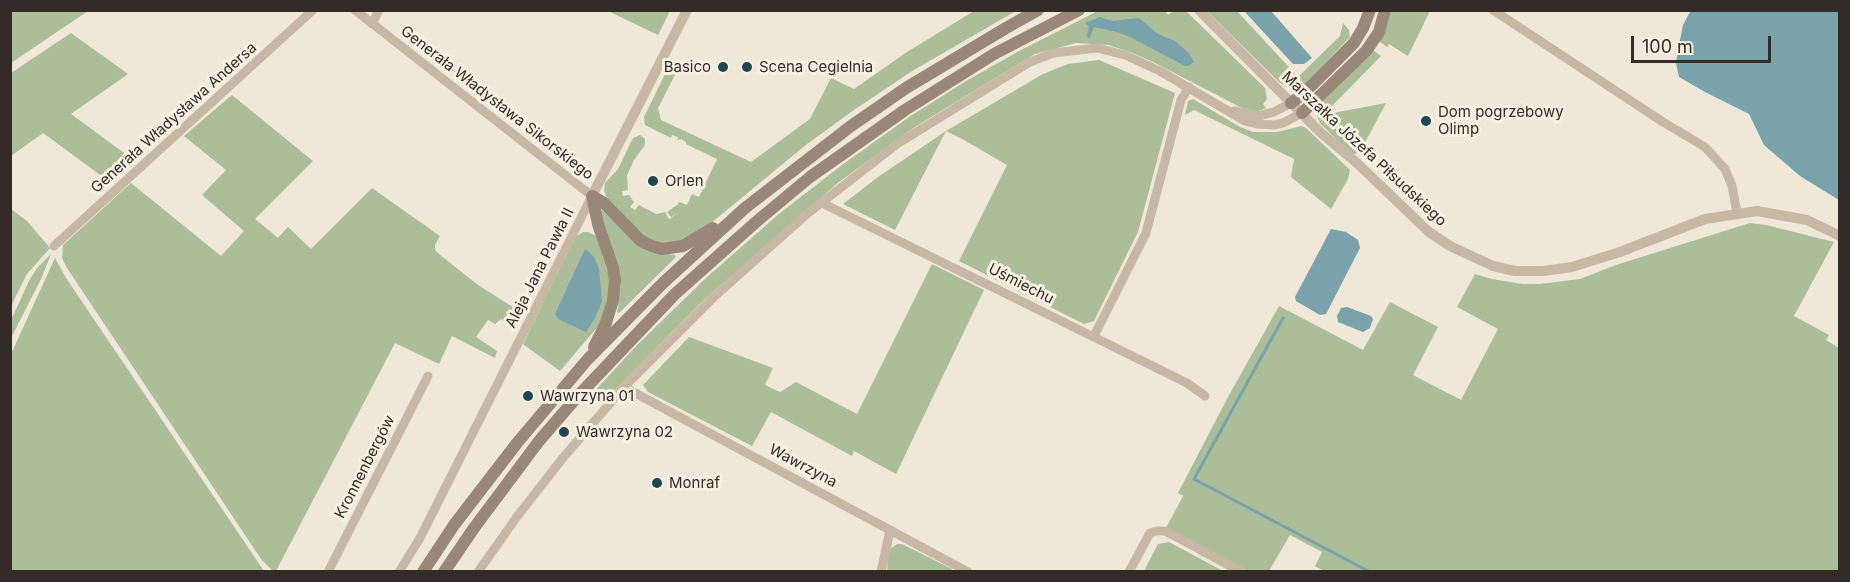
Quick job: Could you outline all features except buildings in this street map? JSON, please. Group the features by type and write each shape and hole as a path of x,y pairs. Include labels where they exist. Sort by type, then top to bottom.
{"main road":[{"path":"423,572 454,525 517,443 587,360 663,282 745,208 851,126 960,55 1038,10"},
{"path":"444,572 539,441 577,397 668,301 756,222 810,177 905,111 994,54 1079,10"},
{"path":"1291,103 1354,43 1370,10"},
{"path":"1302,113 1366,51 1379,32 1385,10"},
{"path":"592,196 604,203 641,241 662,249 691,243 745,208"},
{"path":"587,360 606,323 613,300 615,281 592,196"}],"street":[{"name":"Generała Władysława Andersa","path":"54,246 313,10"},
{"name":"Generała Władysława Sikorskiego","path":"356,10 592,196"},
{"path":"372,24 380,10"},
{"name":"Aleja Jana Pawła II","path":"399,572 420,538 687,10"},
{"name":"Marszałka Józefa Piłsudskiego","path":"1199,10 1291,103 1429,232 1450,246 1493,266 1515,271 1543,271 1572,267 1620,252 1705,219 1757,211 1793,216 1819,225 1839,236"},
{"path":"1493,10 1663,123 1705,147 1725,169 1732,186 1737,213"},
{"path":"478,572 562,459 624,387 714,297 822,203 897,144 1030,62 1053,53 1087,48 1107,50 1145,63 1245,121 1265,125 1283,123 1302,113"},
{"path":"1094,336 1146,233 1181,100 1189,87"},
{"path":"1226,108 1257,116 1274,112 1291,103"},
{"name":"Uśmiechu","path":"822,203 1094,336 1187,383 1205,396"},
{"name":"Kronnenbergów","path":"328,572 428,376"},
{"name":"Wawrzyna","path":"624,387 968,572"},
{"path":"881,572 891,530"},
{"path":"1129,572 1150,533 1157,531 1164,531 1241,572"}],"green space":[{"path":"11,10 88,10 88,11 11,63"},
{"path":"608,11 670,11 658,35"},
{"path":"974,11 1016,11 912,71 854,110 807,144 710,224 684,242 667,245 645,239 606,196 605,183 618,169 633,138 640,135 645,139 645,145 627,175 628,190 622,191 623,196 629,195 634,202 630,207 635,210 639,205 656,214 665,212 668,220 681,211 671,217 667,212 679,202 687,205 692,194 699,197 717,159 686,144 681,139 677,140 678,137 672,135 671,138 645,125 644,117 668,68 678,69 658,108 661,120 751,162 810,119 831,78 854,89 907,52"},
{"path":"1098,11 1165,11 1168,15 1173,11 1186,11 1265,88 1267,99 1263,104 1266,108 1256,112 1242,108 1153,62 1108,45 1076,43 1035,54 915,127 839,182 706,298 603,402 592,394 636,346 707,277 780,213 842,165 909,117 966,81"},
{"path":"1207,11 1237,11 1298,77 1340,36 1343,23 1349,30 1350,37 1301,89 1290,89 1280,83"},
{"path":"1388,11 1430,11 1408,56 1389,44 1387,47 1379,41"},
{"path":"71,33 128,74 71,114 135,161 111,183 43,133 11,156 11,73"},
{"path":"1373,50 1381,56 1330,108 1333,113 1386,103 1360,152 1352,155 1320,123 1316,113 1317,107"},
{"path":"1099,60 1175,93 1138,232 1094,321 1084,324 959,261 1007,165 946,131 1043,74 1068,64"},
{"path":"232,95 313,161 255,219 278,238 288,227 311,249 372,188 440,236 435,245 435,250 439,254 478,285 516,309 524,310 514,330 501,319 495,324 488,320 476,337 497,351 495,358 452,336 439,364 395,343 276,571 273,571 261,559 62,258 63,245 131,183 221,256 244,231 202,195 226,170 184,136"},
{"path":"1193,99 1240,127 1253,132 1278,132 1301,126 1306,128 1350,170 1348,179 1331,209 1291,177 1294,159 1194,110 1185,115 1188,101"},
{"path":"946,131 895,230 843,204 878,177"},
{"path":"11,209 27,221 50,248 27,274 11,306"},
{"path":"602,210 653,252 676,257 619,313 617,312 621,284 600,211"},
{"path":"1750,223 1834,242 1794,316 1829,335 1826,340 1839,348 1839,571 1324,571 1315,566 1322,552 1290,535 1269,571 1248,571 1166,528 1183,496 1178,493 1279,306 1363,350 1390,302 1438,327 1413,375 1461,400 1498,329 1457,307 1475,274 1523,284 1580,279 1616,265"},
{"path":"583,232 596,236 610,279 610,290 600,324 560,371 523,344 575,237"},
{"path":"51,254 11,338 11,320 29,281 37,268"},
{"path":"55,258 66,278 264,571 11,571 11,354"},
{"path":"932,264 984,290 896,474 854,451 852,456 771,412 752,446 648,392 643,385 689,337 773,368 765,385 780,392 796,382 857,414"},
{"path":"1169,542 1223,571 1144,571 1158,544"},
{"path":"897,544 902,544 952,569 951,572 887,572 888,554"}],"water":[{"path":"1691,10 1839,11 1839,200 1800,176 1764,145 1749,114 1679,77 1676,63 1679,45 1683,25"},
{"path":"1244,11 1271,11 1312,58 1304,64 1293,64"},
{"path":"1100,17 1112,21 1139,18 1158,34 1175,41 1189,53 1194,62 1185,66 1117,32 1094,27 1089,39 1087,36 1089,26 1085,23"},
{"path":"1331,229 1346,232 1358,240 1360,248 1326,314 1320,315 1296,301 1295,297"},
{"path":"585,249 594,257 599,268 602,301 586,332 558,319 555,314"},
{"path":"1347,307 1371,316 1373,319 1370,328 1363,332 1338,322 1337,316 1341,308"}],"waterway":[{"path":"1283,318 1194,479 1370,572"}],"place":[{"name":"Basico","path":"723,67"},
{"name":"Scena Cegielnia","path":"747,67"},
{"name":"Dom pogrzebowy Olimp","path":"1426,121"},
{"name":"Orlen","path":"653,181"},
{"name":"Wawrzyna 01","path":"528,396"},
{"name":"Wawrzyna 02","path":"564,432"},
{"name":"Monraf","path":"657,483"}]}
